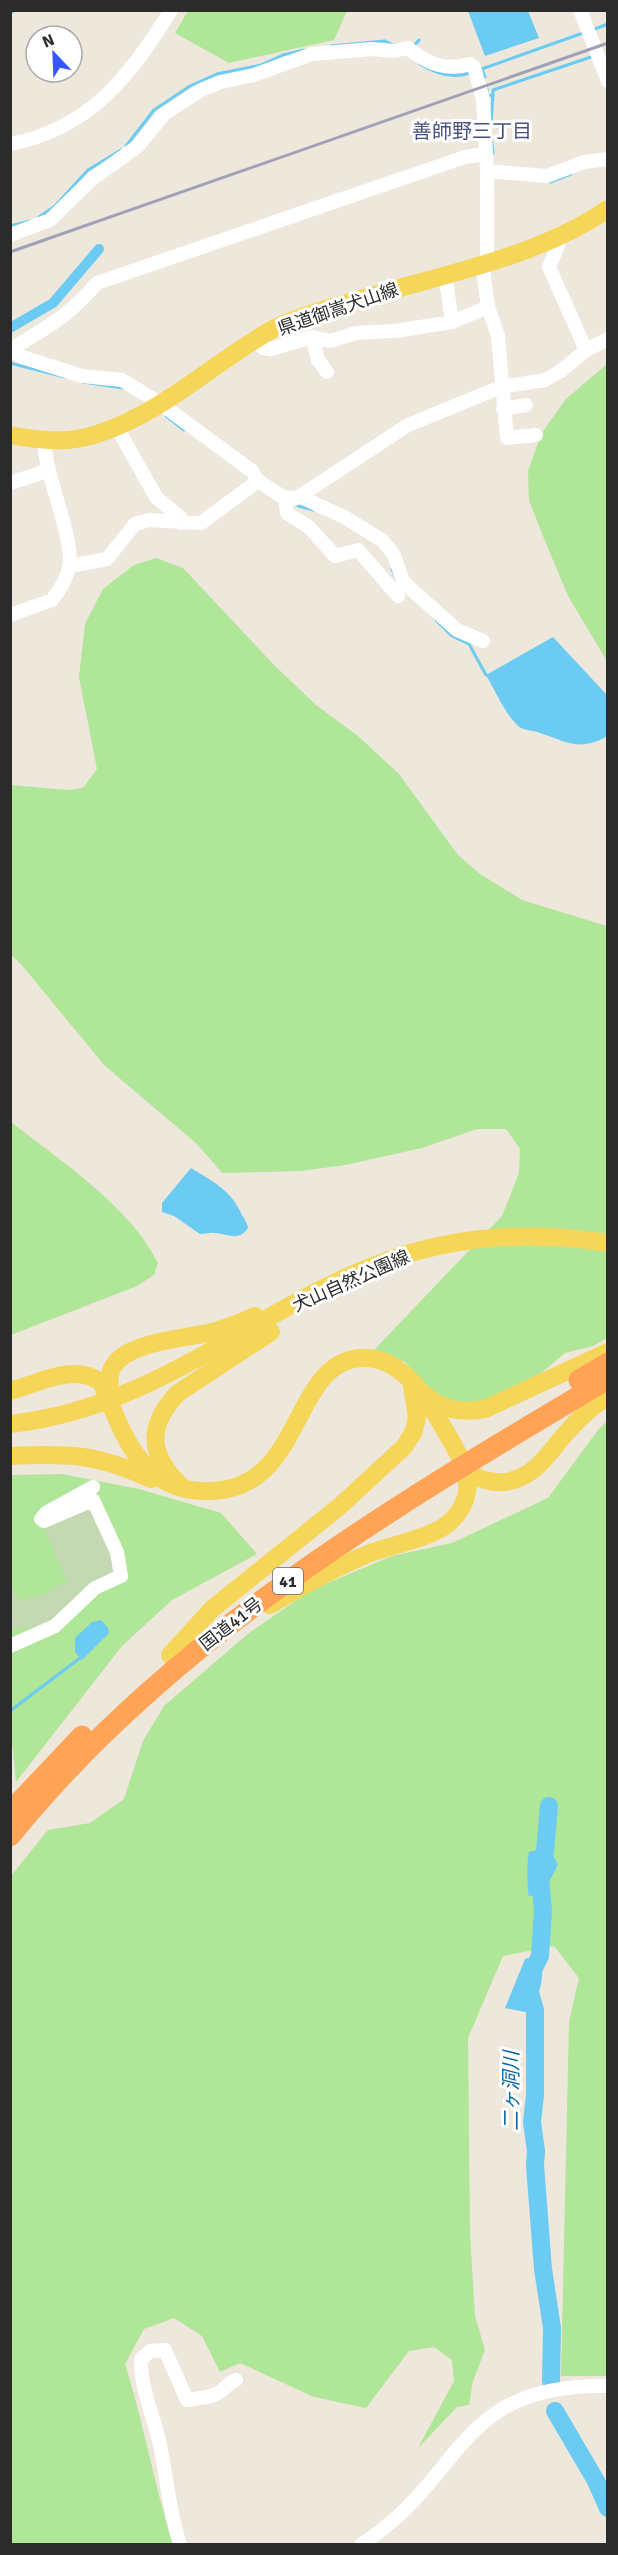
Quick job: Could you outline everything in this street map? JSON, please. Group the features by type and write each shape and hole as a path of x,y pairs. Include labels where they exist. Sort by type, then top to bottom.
{"highway":[{"name":"国道41号","path":"10,1812 64,1754 249,1592 326,1537 464,1448 608,1363"},
{"name":"国道41号","path":"10,1836 94,1743 174,1660 319,1558 497,1444 608,1379"}],"main road":[{"name":"県道御嵩犬山線","path":"10,435 44,441 72,441 116,426 161,404 274,329 302,317 556,238 608,209"},
{"name":"犬山自然公園線","path":"10,1424 94,1407 145,1386 188,1365 333,1285 390,1260 453,1243 511,1236 578,1238 608,1243"},
{"path":"104,1383 114,1366 131,1350 228,1327 324,1281 362,1267 390,1260"},
{"path":"176,1486 162,1465 155,1444 159,1418 167,1404 178,1393 243,1349 360,1281 390,1260"},
{"path":"10,1456 55,1454 92,1457 176,1486 219,1492 247,1484 262,1473 282,1451 311,1394 327,1375 341,1364 359,1358 380,1359 398,1369 439,1405 450,1410 469,1412 485,1409 608,1352"},
{"path":"10,1391 74,1373 86,1374 104,1383 120,1421 140,1456 176,1486"},
{"path":"174,1660 315,1579 368,1554 439,1530 452,1521 465,1499 469,1475 411,1381"},
{"path":"174,1660 212,1609 340,1506 404,1447 413,1433 417,1418 411,1381"},
{"path":"469,1475 507,1482 534,1471 573,1425 608,1396"}],"street":[{"path":"10,144 44,134 65,124 102,100 142,58 171,10"},
{"path":"581,15 608,81"},
{"path":"10,235 50,220 92,179 138,146 164,114 201,90 221,82 254,75 312,54 372,49 401,50 440,67 455,68 470,64 475,72 483,99 487,171 484,262 488,307 498,336 507,438 536,435"},
{"path":"483,641 457,630 411,589 403,581 394,555 383,542 346,518 301,497 285,498 258,481 252,471 161,404 122,380 82,376 22,357 10,350 66,315 97,284 465,157 485,154"},
{"path":"487,171 547,176 584,162 608,159"},
{"path":"556,238 558,246 549,267 586,350"},
{"path":"445,274 452,322"},
{"path":"256,342 263,348 271,350 312,337 330,341 356,333 395,331 452,322 488,307"},
{"path":"312,337 318,360 327,372"},
{"path":"301,497 321,480 408,425 501,387 545,380 561,371 586,350 608,339"},
{"path":"503,409 526,405"},
{"path":"116,426 156,497 176,512 181,518 181,523"},
{"path":"10,615 52,600 69,566 65,531 47,471 44,441"},
{"path":"10,483 47,471"},
{"path":"69,566 107,559 135,524 149,520 201,523 258,481"},
{"path":"285,498 287,513 309,527 334,556 358,550 398,596"},
{"path":"10,1646 54,1626 94,1588 121,1576 117,1552 93,1500 44,1521 41,1519 46,1513 93,1487"},
{"path":"180,2544 170,2510 157,2430 141,2377 141,2359 150,2351 165,2350 187,2400 212,2396 236,2380"},
{"path":"362,2544 403,2514 460,2442 483,2420 503,2406 548,2390 608,2386"}],"green space":[{"path":"188,11 347,11 334,40 229,63 175,33"},
{"path":"607,364 607,661 568,596 543,536 529,500 528,471 541,434 566,399"},
{"path":"156,558 183,568 274,665 316,705 358,736 399,774 458,855 480,874 522,900 607,926 607,1338 593,1346 565,1353 522,1389 465,1407 440,1399 405,1362 374,1350 502,1216 519,1173 520,1149 506,1129 477,1129 422,1148 345,1165 301,1171 222,1173 197,1144 104,1065 21,964 11,955 11,785 68,790 83,788 97,769 79,677 85,624 103,589 134,565"},
{"path":"10,1121 112,1203 146,1242 158,1263 154,1275 137,1286 11,1335"},
{"path":"607,1421 607,2376 561,2376 569,2022 579,1978 554,1946 503,1956 468,2038 470,2234 475,2316 485,2350 473,2381 469,2405 457,2407 418,2448 454,2381 452,2360 434,2347 409,2351 366,2408 314,2397 240,2363 220,2372 202,2336 174,2318 144,2329 125,2364 173,2544 11,2544 11,1876 48,1830 90,1823 124,1799 143,1741 164,1706 249,1633 311,1590 392,1556 452,1543 548,1498"},
{"path":"62,1474 139,1489 221,1513 257,1554 172,1600 122,1646 16,1782 10,1721 10,1475"},
{"path":"89,1506 113,1553 115,1574 78,1591 68,1608 47,1622 35,1627 11,1629 10,1586 20,1600 41,1596 67,1581 43,1525"}],"water":[{"path":"468,11 528,11 539,38 485,56"},
{"path":"553,637 607,695 606,737 587,744 572,744 520,728 504,708 486,675"},
{"path":"191,1168 220,1186 231,1197 247,1223 248,1228 241,1235 200,1234 174,1216 162,1212 162,1203"},
{"path":"101,1620 109,1633 82,1660 75,1652 75,1638 92,1622"},
{"path":"536,1850 553,1855 558,1865 542,1895 529,1896 528,1855 529,1852"},
{"path":"525,1959 539,1961 542,1974 540,1989 534,2003 525,2012 505,2008"}],"waterway":[{"path":"10,13 16,10"},
{"path":"592,30 608,24"},
{"path":"479,70 583,33"},
{"path":"413,47 419,40"},
{"path":"331,46 385,41 395,46"},
{"path":"126,146 154,110 190,86 217,74 261,65 283,55 304,50"},
{"path":"487,89 487,96 493,95 493,90 594,56"},
{"path":"420,64 444,74 457,76 470,73"},
{"path":"482,69 485,77"},
{"path":"491,123 493,95"},
{"path":"491,135 493,153"},
{"path":"39,217 55,206 88,170 121,150"},
{"path":"550,182 571,174"},
{"path":"10,226 30,221"},
{"path":"10,328 53,303 99,249"},
{"path":"10,363 65,377"},
{"path":"83,382 123,388"},
{"path":"166,416 184,430"},
{"path":"298,506 314,510"},
{"path":"392,569 398,582"},
{"path":"436,620 452,636 469,644 486,675"},
{"path":"10,1711 80,1658"},
{"name":"二ヶ洞川","path":"549,1806 545,1852 539,1869 543,1910 540,1956 527,1982 535,2010 535,2095 532,2122 536,2151 535,2165 543,2269 552,2328 551,2381"},
{"name":"二ヶ洞川","path":"555,2411 596,2481 608,2508"}],"railway":[{"path":"10,252 608,43"}],"district":[{"name":"善師野三丁目","path":"472,131"}]}
